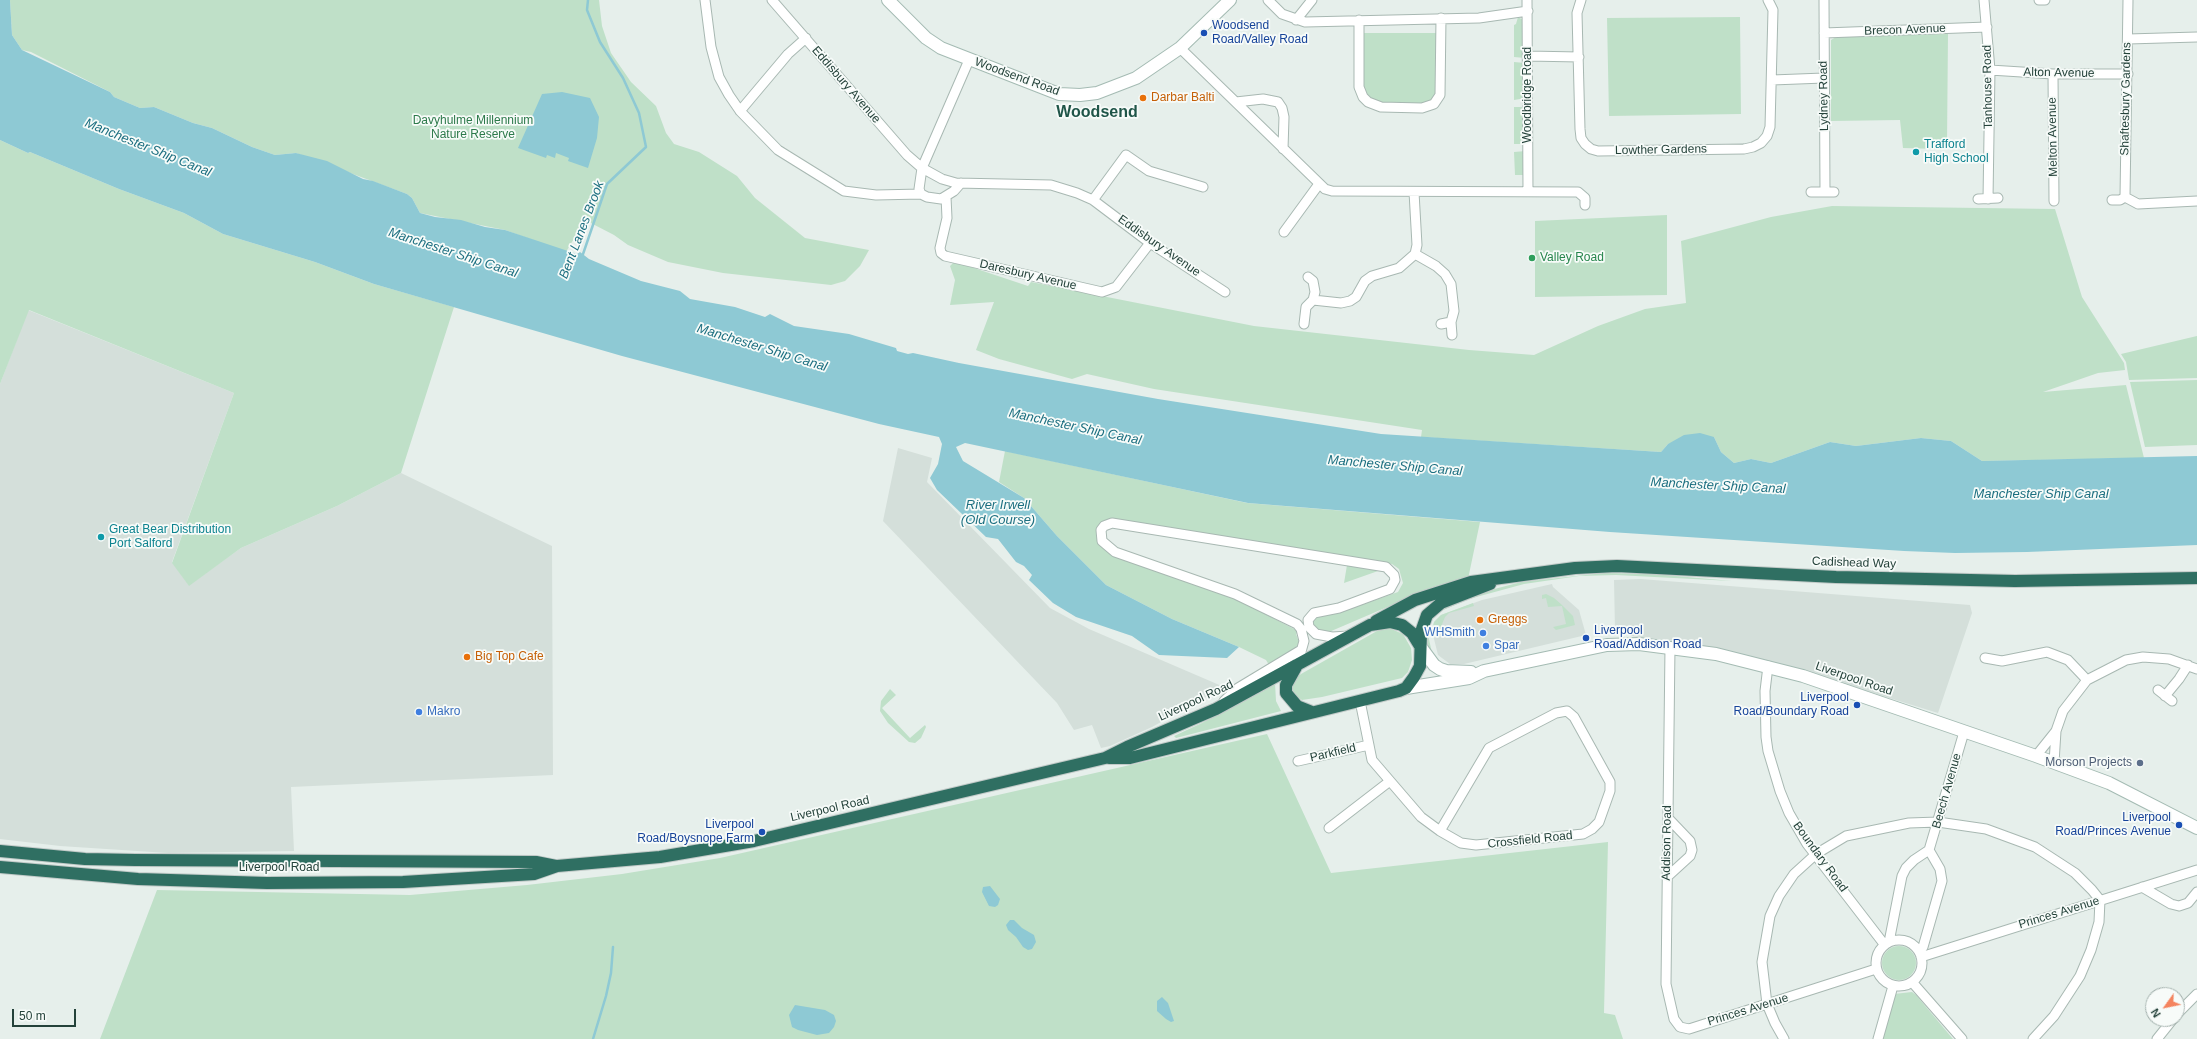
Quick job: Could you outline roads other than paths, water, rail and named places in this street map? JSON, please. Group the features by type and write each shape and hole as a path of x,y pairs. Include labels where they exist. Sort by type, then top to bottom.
{"highway":[{"name":"Cadishead Way","path":"1350,636 1396,609 1429,595 1471,582 1575,568 1617,566 1836,577 2008,581 2197,578"},
{"name":"Cadishead Way","path":"1406,688 1420,666 1420,646 1423,623 1427,615 1441,603 1510,577"},
{"path":"1370,625 1390,622 1402,625 1412,633 1420,646"},
{"name":"Liverpool Road","path":"1105,758 1216,709 1350,636"},
{"path":"1297,666 1286,685 1286,693 1297,706 1312,712"},
{"name":"Liverpool Road","path":"0,867 138,879 281,882 403,882 534,874 557,866 660,857 754,840 1105,758 1130,758 1312,712 1392,694 1406,688"},
{"name":"Liverpool Road","path":"5,852 85,858 536,862 557,866"}],"main road":[{"name":"Woodsend Road","path":"888,0 926,38 941,48 1059,94 1080,95 1097,93 1136,78 1180,48 1230,0"},
{"name":"Liverpool Road","path":"1420,646 1434,665 1446,672 1484,671 1607,645 1639,644 1716,654 1768,666 1803,676 2036,756 2109,783 2197,828"},
{"name":"Liverpool Road","path":"1406,688 1469,678 1484,671"}],"street":[{"path":"705,0 711,47 720,77 729,95 740,111 778,150 844,191 876,195 921,194 934,198 946,197 961,183"},
{"name":"Eddisbury Avenue","path":"772,0 907,155 922,168 942,179 961,183 1051,185 1093,200 1150,243 1225,292"},
{"path":"1268,0 1282,14 1305,22 1479,18 1528,11"},
{"path":"1296,20 1312,0"},
{"name":"Woodbridge Road","path":"1527,0 1528,191"},
{"name":"Lowther Gardens","path":"1581,0 1577,13 1580,57 1581,138 1590,149 1598,151 1753,147 1767,136 1770,127 1773,10 1768,0"},
{"name":"Lydney Road","path":"1811,192 1829,192 1824,78 1824,0"},
{"name":"Tanhouse Road","path":"1984,0 1990,70 1988,199"},
{"path":"2039,0 2045,0"},
{"name":"Shaftesbury Gardens","path":"2125,198 2128,0"},
{"path":"1359,20 1359,87 1363,97 1368,102 1381,108 1422,108 1434,104 1440,95 1441,18"},
{"name":"Brecon Avenue","path":"1824,33 1987,27"},
{"path":"2128,39 2197,37"},
{"path":"740,111 788,54 806,38"},
{"path":"1180,48 1319,184 1332,192 1578,192 1585,198 1586,205"},
{"path":"1528,56 1580,57"},
{"path":"921,194 919,185 922,168 969,60"},
{"name":"Alton Avenue","path":"1990,70 2053,74 2128,74"},
{"name":"Melton Avenue","path":"2053,74 2055,201"},
{"path":"1772,80 1824,78"},
{"path":"1236,102 1264,99 1278,102 1282,108 1284,117 1283,149"},
{"path":"1093,200 1126,155 1149,171 1203,187"},
{"path":"1284,232 1319,184"},
{"path":"1313,300 1341,304 1350,301 1356,297 1365,281 1372,276 1399,268 1415,254 1417,245 1414,192"},
{"name":"Daresbury Avenue","path":"946,197 947,218 940,248 941,253 945,256 1102,292 1116,287 1150,243"},
{"path":"1978,199 1998,198"},
{"path":"2112,200 2120,200 2125,198 2138,204 2197,201"},
{"path":"1415,254 1428,260 1445,274 1451,284 1454,311 1451,322 1452,335"},
{"path":"1304,324 1306,307 1313,300 1315,286 1308,277"},
{"path":"1441,324 1451,322"},
{"path":"1297,624 1308,620 1314,613 1322,610 1339,608 1384,593 1394,585 1394,575 1386,568 1112,523 1104,526 1101,530 1102,541 1115,552 1235,594 1297,624 1304,636 1297,666"},
{"path":"1308,620 1309,626 1316,634 1332,637 1350,636"},
{"name":"Addison Road","path":"1670,647 1666,984 1667,997 1674,1019 1680,1027 1689,1028"},
{"path":"1216,709 1238,688 1301,650"},
{"path":"1985,658 1995,665 2047,652 2068,660 2087,680"},
{"path":"2054,763 2056,731 2063,711 2087,680 2126,660 2143,658 2169,659 2197,669"},
{"path":"2165,695 2180,679 2188,665"},
{"name":"Boundary Road","path":"1768,666 1764,698 1768,751 1780,791 1789,813 1816,854 1886,943"},
{"name":"Crossfield Road","path":"1360,701 1372,760 1421,817 1440,831 1461,844 1476,845 1583,834 1592,829 1599,822 1608,795 1610,782 1574,717 1567,711 1556,713 1489,748 1440,831"},
{"path":"2036,756 2056,731"},
{"name":"Beech Avenue","path":"1929,850 1964,732"},
{"name":"Parkfield","path":"1298,761 1369,745"},
{"path":"1329,828 1390,781"},
{"path":"1667,877 1690,856 1692,850 1690,841 1668,818"},
{"path":"1784,1039 1775,1024 1767,1004 1762,962 1770,916 1779,896 1794,874 1816,854 1838,840 1857,832 1909,823 1938,822 1986,829 2035,847 2075,873 2100,900 2099,922 2091,950 2080,976 2054,1016 2033,1039"},
{"path":"1886,943 1902,876 1906,868 1914,860 1929,850 1940,869 1942,881 1920,954 1922,966 1919,975 1912,982 1903,986 1893,986 1880,977 1876,969 1875,960 1878,951 1886,943 1897,939 1906,940 1920,954"},
{"name":"Princes Avenue","path":"1920,954 2197,870"},
{"path":"2142,887 2171,904 2179,906 2188,903 2197,892"},
{"name":"Princes Avenue","path":"1689,1028 1876,969"},
{"path":"1912,982 1962,1039"},
{"path":"1878,1039 1893,986"},
{"path":"2185,1006 2197,994"},
{"path":"2157,1039 2167,1027"}],"water":[{"path":"0,0 10,0 12,35 22,50 110,92 114,97 140,108 154,107 193,123 212,128 252,147 275,155 296,153 327,161 363,179 373,181 407,194 412,198 420,213 505,230 577,254 580,252 589,259 641,281 680,291 690,299 735,307 765,317 770,314 794,326 849,334 896,348 897,351 908,354 913,353 959,363 1158,399 1381,434 1661,452 1668,444 1684,435 1700,433 1714,437 1721,452 1734,463 1751,459 1771,463 1830,442 1856,446 1921,438 1951,441 1982,461 2197,456 2197,545 2027,552 1955,553 1610,532 1248,503 965,443 956,447 963,461 1024,498 1057,536 1106,585 1172,619 1239,647 1227,658 1159,655 1132,636 1076,617 1053,603 1029,580 1032,575 1024,566 1016,562 998,539 986,537 937,490 930,478 938,464 942,444 939,437 879,424 622,356 374,284 315,262 223,234 184,213 119,189 30,152 28,153 0,140"},
{"path":"562,92 590,98 599,117 597,138 588,168 568,161 569,158 556,153 555,158 547,155 546,158 518,148 542,94"},
{"path":"990,886 1000,899 998,905 995,907 989,906 982,892 983,887"},
{"path":"1010,920 1014,920 1022,928 1034,935 1036,942 1032,949 1028,950 1023,947 1016,937 1008,930 1006,925"},
{"path":"1162,997 1168,1003 1174,1021 1171,1022 1157,1011 1157,1001"},
{"path":"795,1005 825,1010 834,1015 836,1021 834,1027 829,1033 817,1035 792,1027 789,1015"}],"waterway":[{"name":"Bent Lanes Brook","path":"582,257 607,184 646,147 639,113 623,78 600,42 587,10 588,0"},
{"path":"593,1039 606,996 611,973 613,947"}],"place":[{"name":"Woodsend Road/Valley Road","path":"1204,33"},
{"name":"Darbar Balti","path":"1143,98"},
{"name":"Trafford High School","path":"1916,152"},
{"name":"Valley Road","path":"1532,258"},
{"name":"Great Bear Distribution Port Salford","path":"101,537"},
{"name":"Greggs","path":"1480,620"},
{"name":"WHSmith","path":"1483,633"},
{"name":"Liverpool Road/Addison Road","path":"1586,638"},
{"name":"Spar","path":"1486,646"},
{"name":"Big Top Cafe","path":"467,657"},
{"name":"Liverpool Road/Boundary Road","path":"1857,705"},
{"name":"Makro","path":"419,712"},
{"name":"Morson Projects","path":"2140,763"},
{"name":"Liverpool Road/Princes Avenue","path":"2179,825"},
{"name":"Liverpool Road/Boysnope Farm","path":"762,832"}],"district":[{"name":"Woodsend","path":"1097,113"}],"park label":[{"name":"Davyhulme Millennium Nature Reserve","path":"473,128"}],"water label":[{"name":"Manchester Ship Canal","path":"148,148"},
{"name":"Manchester Ship Canal","path":"453,253"},
{"name":"Manchester Ship Canal","path":"762,348"},
{"name":"Manchester Ship Canal","path":"1075,427"},
{"name":"Manchester Ship Canal","path":"1395,466"},
{"name":"Manchester Ship Canal","path":"1718,486"},
{"name":"Manchester Ship Canal","path":"2041,494"},
{"name":"River Irwell (Old Course)","path":"998,512"}]}
